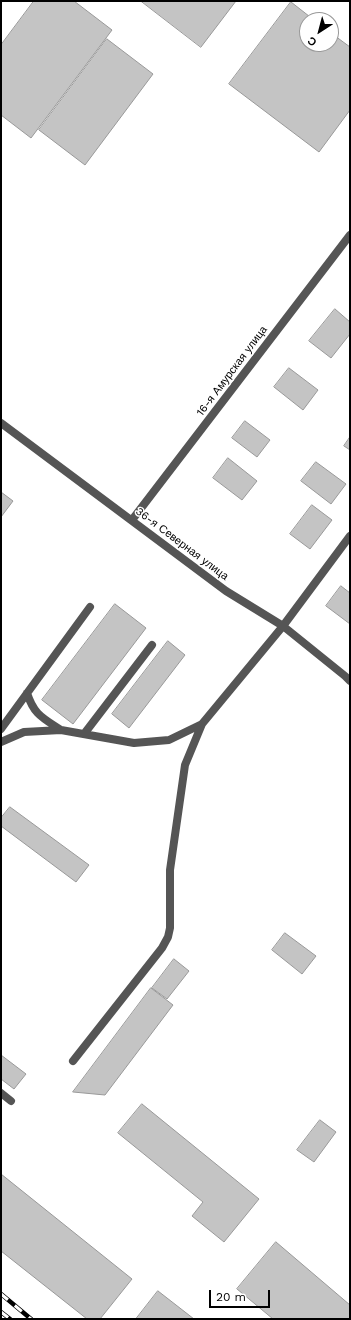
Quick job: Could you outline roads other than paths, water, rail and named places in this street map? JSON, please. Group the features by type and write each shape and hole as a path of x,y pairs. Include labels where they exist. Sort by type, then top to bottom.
{"street":[{"name":"16-я Амурская улица","path":"132,520 350,235"},
{"name":"36-я Северная улица","path":"1,423 226,592 283,626 350,681"},
{"path":"73,1061 162,948 168,937 170,928 170,870 185,765 202,724 283,626 350,536"},
{"path":"1,729 90,607"},
{"path":"84,734 152,645"},
{"path":"27,693 30,703 37,714 61,730"},
{"path":"1,742 24,732 61,730 134,743 169,740 202,724"},
{"path":"1,1093 11,1101"}],"railway":[{"path":"1,1294 31,1319"},
{"path":"1,1312 10,1319"}]}
